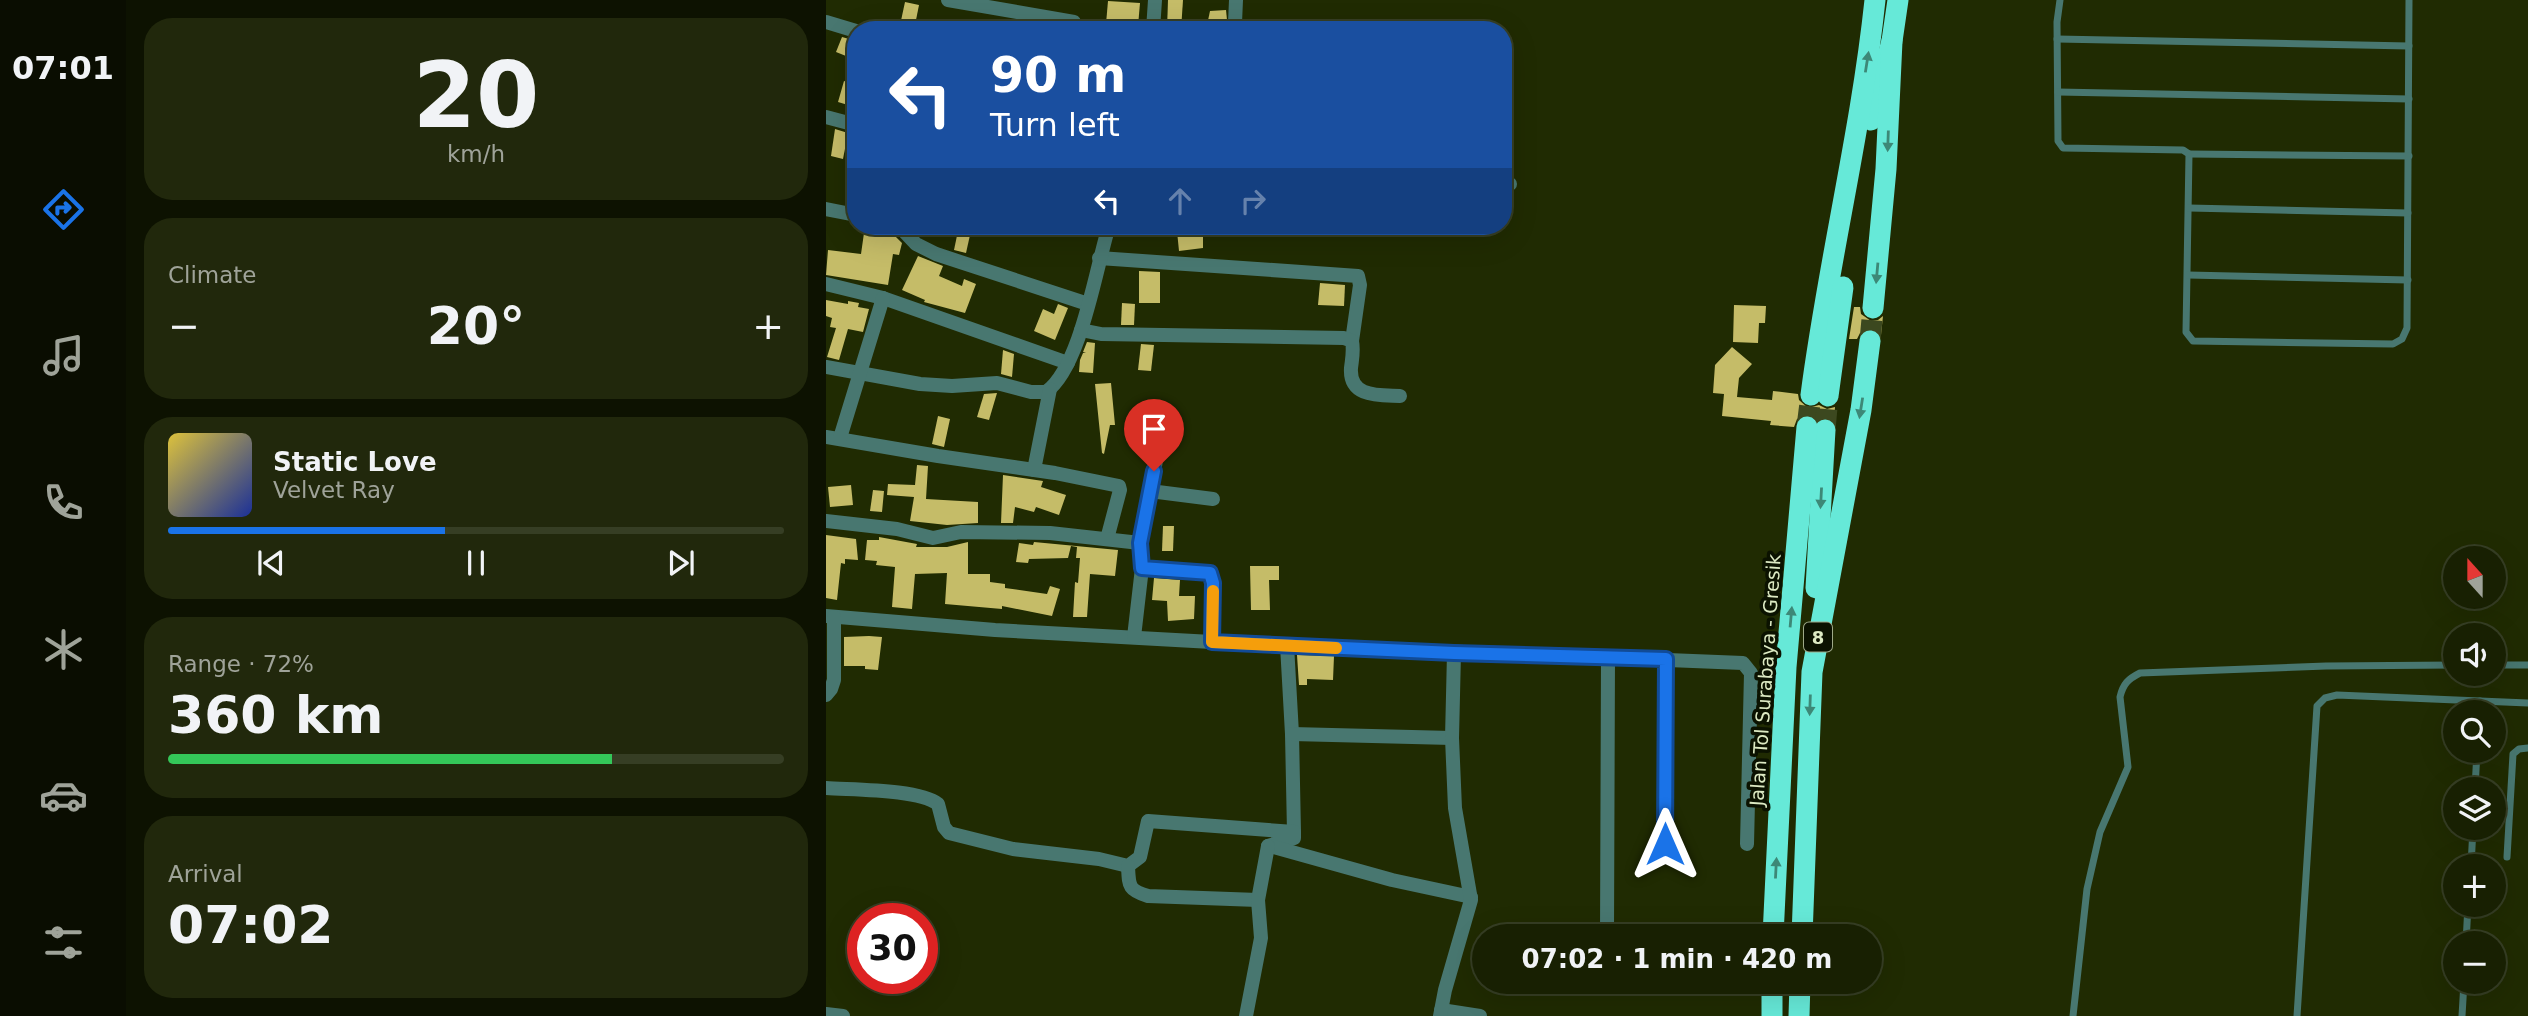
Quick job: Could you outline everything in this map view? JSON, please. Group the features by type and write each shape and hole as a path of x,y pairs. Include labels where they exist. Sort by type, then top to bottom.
{"highway":[{"path":"1875,0 1820,395 1840,305 1874,103 1892,41"},
{"path":"1873,308 1886,169 1892,41 1898,0"},
{"name":"Jalan Tol Surabaya - Gresik","path":"1812,672 1861,410 1870,341"},
{"name":"Jalan Tol Surabaya - Gresik","path":"1774,924 1786,667 1816,429 1812,672 1802,924"},
{"path":"1772,994 1772,1016"},
{"path":"1798,1016 1799,994"}],"street":[{"path":"948,0 1068,21"},
{"path":"1154,21 1155,0"},
{"path":"1235,21 1236,0"},
{"path":"826,22 847,28"},
{"path":"826,117 847,123"},
{"path":"826,209 847,213"},
{"path":"908,235 916,244 936,254 1088,304"},
{"path":"1034,470 1050,389 1068,363 1081,330 1107,235"},
{"path":"1099,258 1358,276 1360,285 1352,341 1351,381 1366,394 1400,396"},
{"path":"826,284 883,298 1068,363"},
{"path":"883,298 860,372 833,437 1119,486 1107,539"},
{"path":"1081,330 1101,334 1344,338 1352,341"},
{"path":"826,367 935,386 997,383 1031,392 1042,393 1050,389"},
{"path":"1133,637 1142,568 1140,543 1162,430"},
{"path":"1150,491 1213,499"},
{"path":"826,520 897,529 933,538 961,531 1050,533 1140,543"},
{"path":"1142,568 1210,573 1213,583 1212,642"},
{"path":"826,695 834,680 830,617 995,631 1287,646 1744,663 1751,673 1746,844"},
{"path":"1268,846 1294,838 1287,646"},
{"path":"1454,653 1452,738 1457,827 1471,897 1441,1013 1480,1016"},
{"path":"1607,924 1608,658"},
{"path":"1665,844 1666,659"},
{"path":"1292,734 1452,738"},
{"path":"826,788 921,797 938,804 944,827 949,832 1013,849 1099,859 1128,866"},
{"path":"1128,866 1140,857 1148,821 1294,832"},
{"path":"1268,846 1392,880 1471,897"},
{"path":"1246,1016 1261,937 1258,900 1268,846"},
{"path":"1128,866 1131,888 1148,896 1258,900"},
{"path":"826,1014 843,1016"}],"lane":[{"path":"2060,0 2057,39 2058,92 2059,141 2063,148 2183,150 2189,154 2409,156"},
{"path":"2189,154 2186,332 2193,341 2398,342 2407,328 2409,0"},
{"path":"2057,39 2409,46"},
{"path":"2058,92 2409,99"},
{"path":"2189,208 2408,213"},
{"path":"2188,275 2408,280"},
{"path":"2073,1016 2090,878 2100,832 2128,767 2120,697 2129,678 2140,673 2153,672 2443,665"},
{"path":"2506,665 2528,665"},
{"path":"2297,1016 2317,706 2325,698 2337,695 2456,700"},
{"path":"2506,702 2528,703"},
{"path":"2507,857 2513,754 2519,749 2528,748"},
{"path":"2462,1016 2463,994"}],"building":[{"path":"1168,0 1183,0 1182,21 1167,21"},
{"path":"1108,1 1140,3 1138,21 1106,21"},
{"path":"905,2 919,5 916,21 901,21"},
{"path":"1226,10 1227,21 1208,21 1210,11"},
{"path":"842,37 847,38 847,56 836,52"},
{"path":"844,81 847,82 847,105 838,102"},
{"path":"835,129 847,133 843,159 831,156"},
{"path":"864,235 894,235 902,243 899,255 893,254 888,285 826,275 828,250 861,254"},
{"path":"957,235 970,235 966,253 954,250"},
{"path":"1177,235 1203,235 1203,248 1179,251"},
{"path":"918,256 943,266 939,276 962,286 964,279 976,284 965,313 924,302 925,300 902,290"},
{"path":"1139,271 1160,272 1160,303 1139,303"},
{"path":"1320,283 1345,285 1344,306 1318,305"},
{"path":"826,300 859,303 858,307 869,309 863,332 848,329 839,360 827,357 836,328 830,327 832,318 826,316"},
{"path":"1122,303 1135,304 1134,325 1121,325"},
{"path":"1058,304 1068,308 1055,340 1034,331 1043,309 1054,314"},
{"path":"1734,305 1766,306 1765,323 1759,323 1758,343 1733,342"},
{"path":"1854,307 1860,307 1861,314 1871,321 1883,316 1881,335 1871,328 1860,333 1857,339 1849,339"},
{"path":"1087,342 1095,343 1093,373 1079,372 1080,360 1083,353 1086,353 1083,352"},
{"path":"1141,344 1154,345 1151,371 1138,370"},
{"path":"1732,347 1752,364 1739,378 1737,397 1772,400 1773,391 1798,394 1799,400 1808,408 1819,405 1827,409 1835,407 1834,420 1825,417 1817,420 1807,414 1797,419 1794,427 1770,425 1771,421 1722,416 1724,394 1713,393 1715,365"},
{"path":"1003,350 1014,354 1012,377 1001,374"},
{"path":"1111,383 1115,425 1110,425 1104,454 1095,384"},
{"path":"997,393 989,420 977,417 984,394"},
{"path":"938,416 950,419 944,447 932,444"},
{"path":"917,465 928,466 926,499 978,502 978,523 947,525 910,521 914,497 887,495 888,484 915,485"},
{"path":"1003,475 1043,481 1041,487 1066,495 1059,515 1036,507 1034,512 1015,507 1013,523 1001,523"},
{"path":"851,485 853,505 830,507 828,487"},
{"path":"873,490 884,491 882,512 870,511"},
{"path":"1163,526 1174,526 1173,551 1162,551"},
{"path":"826,535 856,539 858,560 845,559 845,564 841,563 837,600 826,598"},
{"path":"879,537 917,544 916,547 947,547 968,542 968,574 990,574 990,582 1005,584 1005,588 1047,594 1050,586 1060,589 1052,616 1002,606 1002,609 945,604 947,573 915,574 912,609 892,607 895,567 876,565 877,561 865,560 867,540 879,540"},
{"path":"1034,542 1118,550 1115,576 1090,574 1087,617 1073,617 1075,582 1078,583 1080,558 1076,558 1077,547 1071,546 1068,558 1016,562 1019,543 1033,545"},
{"path":"1250,566 1279,566 1279,580 1269,580 1270,610 1251,610"},
{"path":"1154,578 1180,580 1179,596 1195,596 1194,619 1168,621 1167,601 1152,600"},
{"path":"844,637 882,637 878,670 865,669 865,666 844,666"},
{"path":"1297,655 1334,656 1333,680 1307,679 1307,685 1299,685"}],"tunnel":[{"path":"1870,341 1873,308"},
{"path":"1807,427 1811,395"},
{"path":"1825,430 1828,396"}],"slow traffic":[{"path":"1213,591 1212,642 1336,648"}],"route":[{"path":"1154,471 1140,543 1142,568 1210,573 1213,583 1212,642 1666,659 1665,844"}]}
